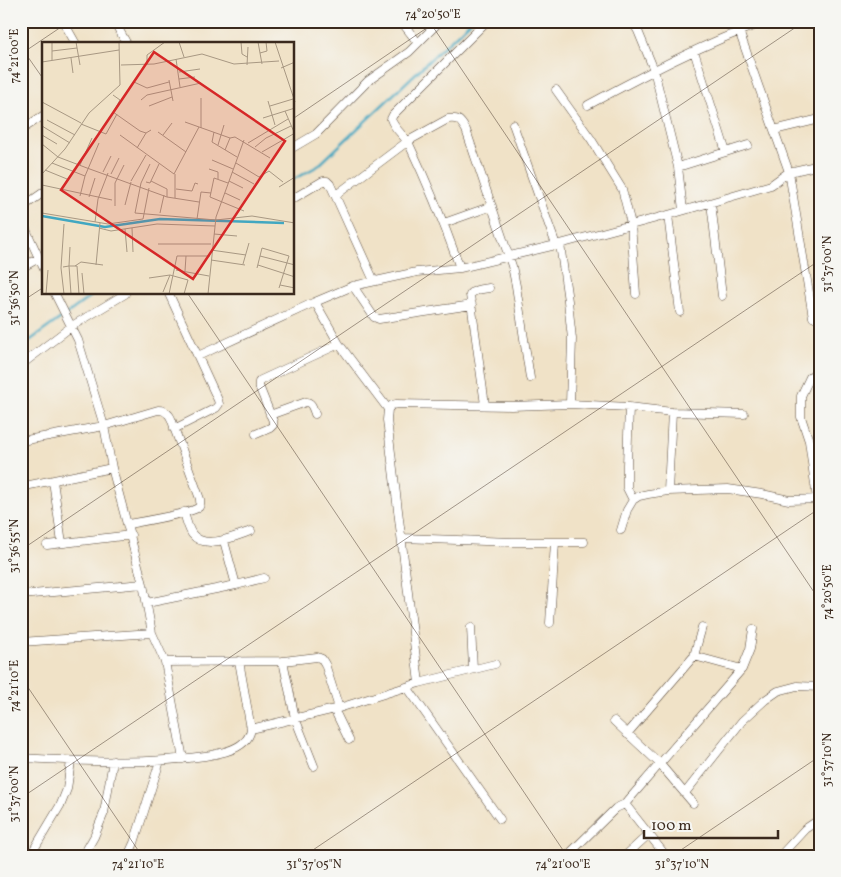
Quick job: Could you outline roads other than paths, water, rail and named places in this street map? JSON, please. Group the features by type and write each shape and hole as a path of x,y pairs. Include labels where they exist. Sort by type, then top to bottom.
{"street":[{"path":"63,21 75,42"},
{"path":"114,21 126,42"},
{"path":"401,21 418,43"},
{"path":"295,146 316,134 368,81 409,52 440,21"},
{"path":"460,268 444,223 408,141 392,124 391,120 393,115 487,21"},
{"path":"632,21 654,70 678,168 684,210"},
{"path":"588,105 694,51 767,21"},
{"path":"739,31 789,172 813,317"},
{"path":"694,51 726,152"},
{"path":"556,90 591,139 622,190 631,224 636,294"},
{"path":"21,130 42,116"},
{"path":"336,195 408,141 448,119 455,118 461,121 466,130 512,266 530,378"},
{"path":"774,130 820,119"},
{"path":"513,124 558,244 568,301 572,339 570,404"},
{"path":"678,168 748,145"},
{"path":"198,356 353,286 417,272 460,268 508,257 711,203 771,185 789,172 820,165"},
{"path":"295,197 323,181 327,181 330,184 374,281"},
{"path":"21,208 42,193"},
{"path":"711,203 722,296"},
{"path":"444,223 492,206"},
{"path":"668,215 680,312"},
{"path":"21,219 42,265"},
{"path":"21,268 38,258"},
{"path":"353,286 374,317 379,320 472,305"},
{"path":"485,405 470,295 476,290 490,288"},
{"path":"21,365 69,323 123,295"},
{"path":"169,295 219,404 216,408 174,429"},
{"path":"58,297 78,340 104,426 112,468 143,584 152,633 165,662 183,759"},
{"path":"315,302 339,344 388,409"},
{"path":"256,434 273,426 273,421 259,382 339,344"},
{"path":"621,530 627,510 633,500 639,496 668,491 728,489 789,500 818,499 809,441 801,417 802,396 810,377 820,369"},
{"path":"270,414 306,402 311,404 315,414"},
{"path":"419,683 387,420 388,409 392,405 511,406 570,404 629,407 672,412 744,414"},
{"path":"629,407 627,488 633,500"},
{"path":"21,441 104,426 158,410 164,411 173,422 201,504 198,508 184,512 128,524"},
{"path":"668,491 672,412"},
{"path":"25,486 112,468"},
{"path":"53,481 62,543"},
{"path":"184,512 191,533 197,539 204,542 224,541 251,531"},
{"path":"47,545 131,535"},
{"path":"402,538 512,542 584,542"},
{"path":"224,541 236,585"},
{"path":"550,623 555,542"},
{"path":"146,603 264,578"},
{"path":"21,596 143,584"},
{"path":"472,627 473,669"},
{"path":"627,734 694,656 702,627"},
{"path":"567,856 616,808 625,804 742,669 750,649 753,629"},
{"path":"21,642 152,633"},
{"path":"694,656 742,669"},
{"path":"165,662 283,661 322,658 336,708 349,740"},
{"path":"21,758 71,761 160,761 218,754 235,748 244,743 251,729 239,661"},
{"path":"283,661 295,718 314,766"},
{"path":"251,729 336,708 419,683 495,664"},
{"path":"685,793 742,721 765,700 778,691 797,686 820,687"},
{"path":"407,687 500,819"},
{"path":"614,721 659,763 693,803"},
{"path":"30,856 61,804 67,789 71,761"},
{"path":"82,856 94,837 104,813 113,761"},
{"path":"128,856 134,843 160,761"},
{"path":"625,804 666,856"},
{"path":"780,856 805,829 820,819"},
{"path":"625,856 649,834"}],"waterway":[{"path":"295,178 318,166 471,21"},
{"path":"21,347 93,295"}]}
